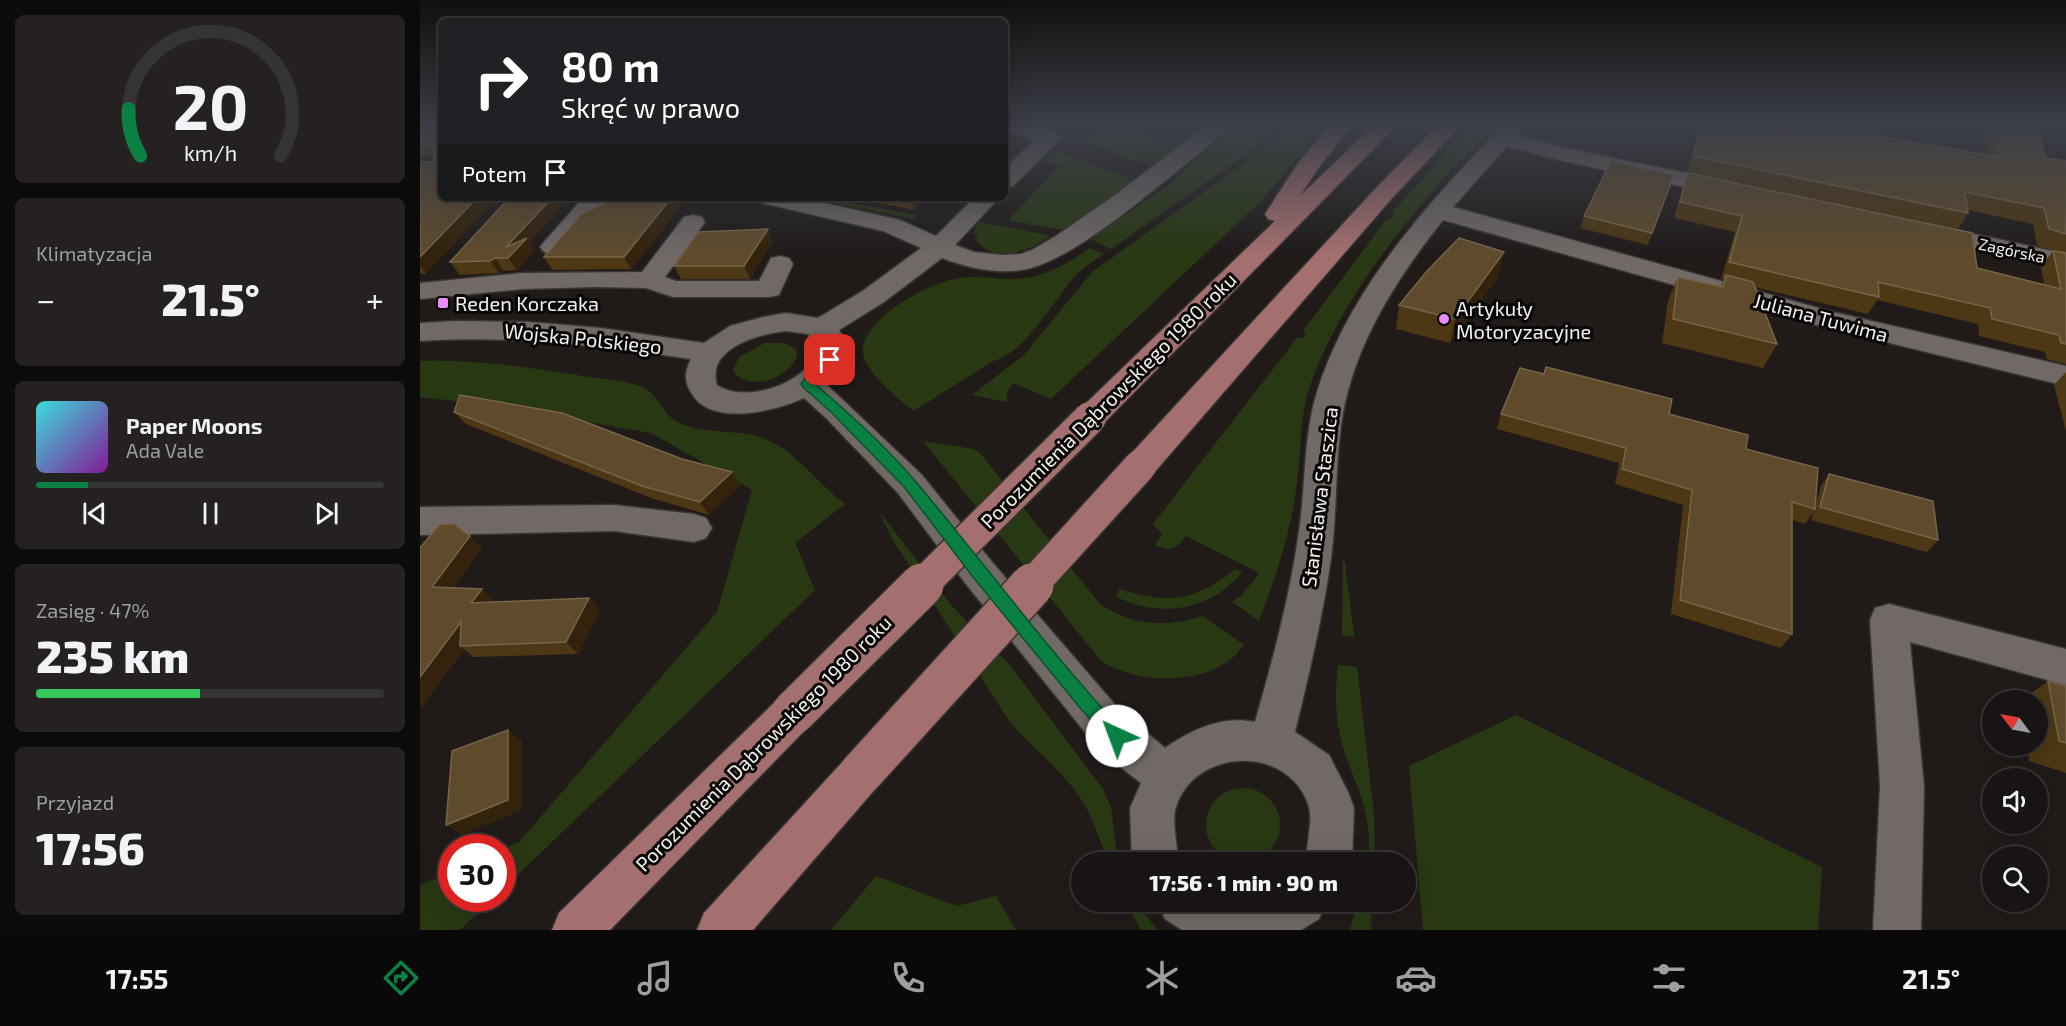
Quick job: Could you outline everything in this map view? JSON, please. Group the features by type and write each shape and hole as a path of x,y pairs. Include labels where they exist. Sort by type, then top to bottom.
{"main road":[{"path":"1266,244 1279,210 1306,169"},
{"name":"Porozumienia Dąbrowskiego 1980 roku","path":"576,930 1341,169"},
{"path":"721,930 1407,169"}],"street":[{"path":"783,201 891,225 937,249 981,261 1009,263 1031,260 1071,238 1167,169"},
{"name":"Stanisława Staszica","path":"1270,742 1303,614 1317,530 1326,420 1332,390 1368,307 1393,269 1475,169"},
{"path":"1637,169 1745,192"},
{"path":"489,328 523,281 593,201"},
{"path":"821,329 874,296 937,249 984,201"},
{"name":"Juliana Tuwima","path":"1439,211 1775,305 1941,348 2066,376"},
{"path":"649,280 693,222"},
{"name":"Zagórska","path":"1904,226 2066,262"},
{"path":"425,290 454,263"},
{"path":"425,290 523,281 649,280 673,289 769,289 780,264"},
{"path":"796,322 821,329 829,338 832,348 830,360 821,373 787,395 763,402 740,404 720,400 706,393 699,381 700,367 710,353 724,341 765,324 796,322"},
{"name":"Wojska Polskiego","path":"420,332 489,328 532,329 710,353"},
{"path":"807,384 837,410 916,491 979,573 1103,722 1138,755 1168,776"},
{"path":"420,521 614,518 694,528"},
{"path":"1897,930 1902,786 1889,620 2066,667"},
{"path":"1153,852 1151,820 1156,797 1168,776 1184,759 1203,746 1225,739 1248,738 1270,742 1293,752 1312,769 1326,791 1334,816 1332,852"},
{"path":"1197,912 1212,920 1237,925 1277,918"}],"green space":[{"path":"1056,169 1106,169 1126,177 1131,183 1065,229 1008,220"},
{"path":"1186,169 1224,169 1111,249 1090,239 1170,184"},
{"path":"1236,169 1287,169 1260,202 1051,399 1013,383 1007,392 1007,402 972,395 1024,355 1092,272"},
{"path":"1431,169 1453,169 1411,218 1358,289 1336,326 1319,363 1304,411 1298,479 1290,524 1259,621 1232,602 1242,595 1259,573 1186,536 1173,548 1165,549 1155,545 1162,534 1153,524 1297,338 1304,338 1306,334 1303,331 1386,220 1392,219 1394,216 1392,213"},
{"path":"824,201 853,201 852,203 917,215 914,219"},
{"path":"979,222 1049,236 1022,251 1002,254 992,252 975,239 978,235 973,233"},
{"path":"1090,248 1104,254 1077,274 1028,337 1005,356 993,361 914,411 876,377 865,360 863,353 865,341 872,328 897,306 928,288 963,277 1022,279 1032,277 1055,269"},
{"path":"765,343 784,343 796,349 797,355 793,363 778,376 768,380 748,381 740,377 733,370 739,357"},
{"path":"420,361 463,361 505,365 634,384 651,393 669,415 678,422 710,431 753,435 775,443 845,504 795,543 815,590 516,877 516,843 717,612 752,490 651,433 491,405 420,397"},
{"path":"923,441 974,449 980,453 1099,603 1111,611 1150,623 1176,622 1203,616 1244,645 1231,659 1217,668 1185,677 1167,678 1133,674 1102,662"},
{"path":"878,510 952,606 1010,665 1103,789 1111,807 1117,852 1104,852 1092,820 1078,795 1060,772 1009,721 891,537"},
{"path":"1343,561 1345,563 1354,637 1342,635"},
{"path":"1235,569 1242,572 1230,585 1200,603 1183,607 1166,609 1148,607 1115,596 1120,589 1152,597 1181,597 1207,588"},
{"path":"1338,665 1357,667 1374,814 1375,852 1368,852 1368,824 1342,743 1336,710"},
{"path":"1516,715 1822,867 1818,930 1423,930 1409,766"},
{"path":"1236,788 1250,788 1264,794 1274,804 1280,818 1278,839 1268,852 1218,852 1212,846 1206,832 1206,818 1212,804 1222,794"},
{"path":"876,876 957,906 996,896 1016,930 831,930"},
{"path":"438,877 438,912 479,912 460,930 420,930 420,885"},
{"path":"1131,912 1143,912 1158,930 1141,930"},
{"path":"1354,912 1372,912 1371,930 1350,930"}],"building":[{"path":"420,169 438,169 438,201 474,201 420,257"},
{"path":"1607,169 1649,169 1674,175 1652,233 1584,216"},
{"path":"1758,169 2066,169 2066,234 2049,229 2044,208 1965,192 1968,213"},
{"path":"1688,173 1972,233 1977,268 2061,289 2053,251 2066,253 2066,344 2061,343 2059,335 1992,319 1990,308 1878,282 1879,297 1729,262 1742,216 1680,202"},
{"path":"506,201 549,201 506,247 527,238 508,258 450,262"},
{"path":"609,201 669,201 624,257 544,257 581,214"},
{"path":"768,229 744,266 674,266 698,232"},
{"path":"1459,238 1504,252 1455,319 1399,305 1428,270"},
{"path":"1726,275 1753,282 1777,344 1673,319 1678,277 1723,287"},
{"path":"1546,367 1672,399 1669,414 1748,435 1746,449 1818,468 1815,509 1792,502 1792,634 1680,600 1692,490 1622,469 1626,448 1501,414 1520,368 1544,374"},
{"path":"460,395 562,413 682,459 732,472 700,502 642,486 454,412"},
{"path":"1829,474 1933,501 1938,540 1820,507"},
{"path":"440,524 454,524 470,536 432,587 482,589 471,603 589,598 566,642 460,646 461,622 420,677 420,548"},
{"path":"2048,681 2066,686 2066,743 2059,741"},
{"path":"508,730 508,800 446,825 452,751"}],"place":[{"name":"Reden Korczaka","path":"443,303"},
{"name":"Artykuły Motoryzacyjne","path":"1444,319"}],"route":[{"path":"830,360 821,373 807,384 837,410 910,484 979,573 1087,704 1117,736"}]}
